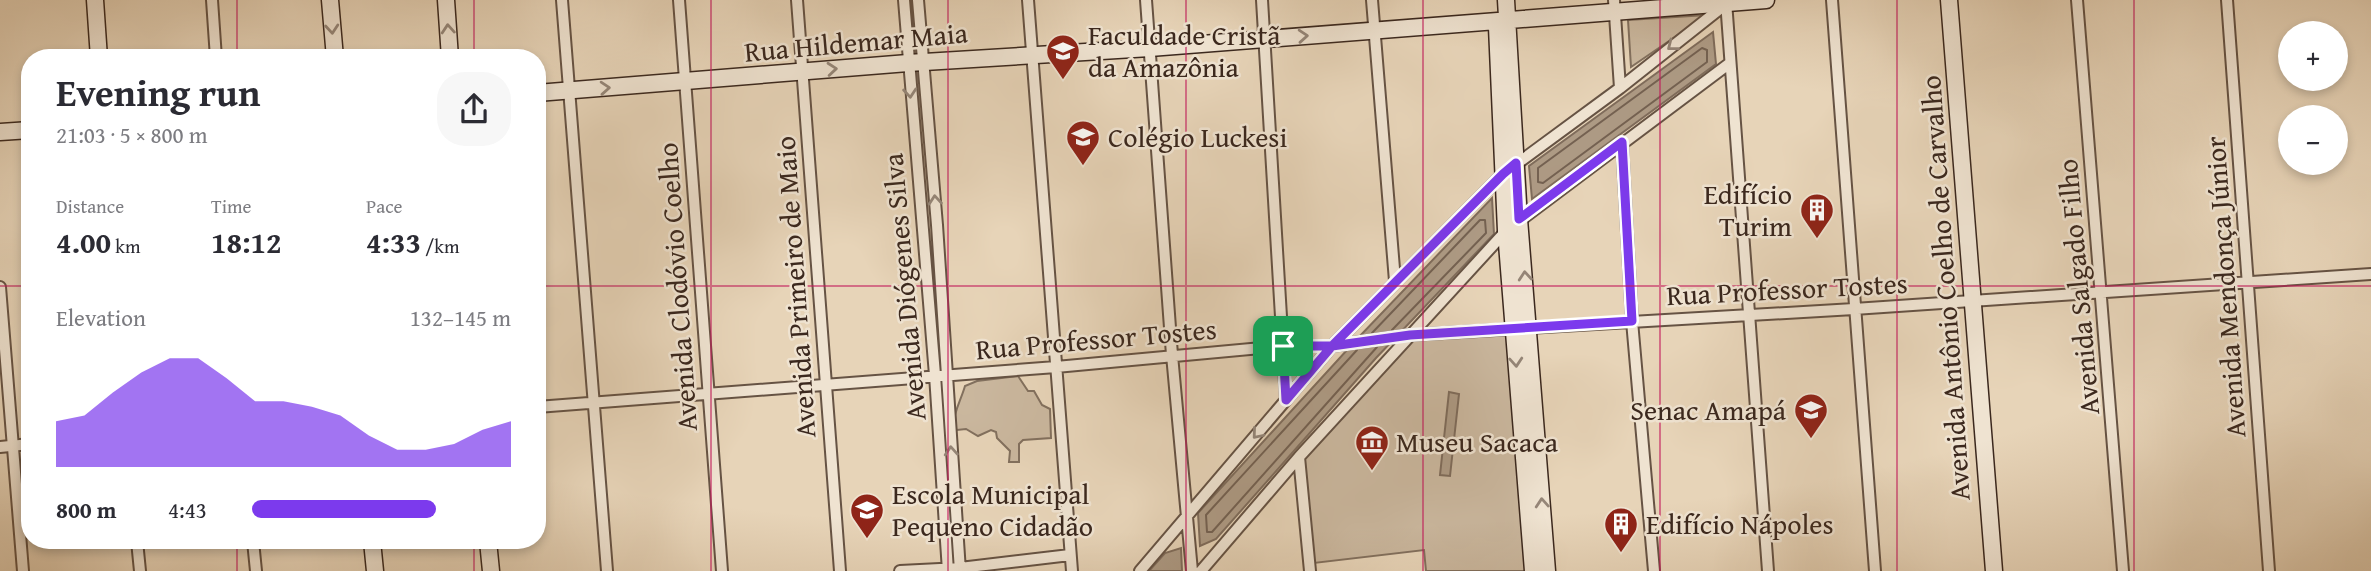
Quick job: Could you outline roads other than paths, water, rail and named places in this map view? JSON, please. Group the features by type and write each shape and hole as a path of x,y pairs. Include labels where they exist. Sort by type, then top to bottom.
{"main road":[{"path":"95,0 98,49"},
{"path":"330,0 334,49"},
{"path":"446,0 449,49"},
{"path":"1496,0 1502,21 1512,219 1539,564"},
{"path":"1502,21 1506,0"},
{"name":"Rua Hildemar Maia","path":"546,92 916,62 1150,48 1502,21 1614,7 1766,0"},
{"name":"Avenida Antônio Coelho de Carvalho","path":"1949,0 1994,571"},
{"path":"0,132 21,131"},
{"path":"373,549 375,571"},
{"path":"489,549 491,571"}],"street":[{"path":"212,0 215,49"},
{"path":"562,0 607,571"},
{"name":"Avenida Clodóvio Coelho","path":"679,0 722,571"},
{"name":"Avenida Primeiro de Maio","path":"797,0 840,571"},
{"name":"Avenida Diógenes Silva","path":"904,0 916,62 937,225 948,570"},
{"name":"Avenida Diógenes Silva","path":"918,0 916,62 922,226 960,570"},
{"path":"1028,0 1072,571"},
{"path":"1146,0 1172,355 1195,569"},
{"path":"1262,0 1286,400"},
{"path":"1372,0 1395,281"},
{"path":"1832,0 1875,571"},
{"name":"Avenida Salgado Filho","path":"2077,0 2123,571"},
{"name":"Avenida Mendonça Júnior","path":"2227,0 2269,571"},
{"path":"1726,2 1768,571"},
{"path":"1140,571 1332,346 1395,281 1510,176 1726,2"},
{"path":"1614,7 1620,88"},
{"path":"1195,569 1512,219 1730,63"},
{"path":"1622,142 1632,321 1654,571"},
{"path":"922,226 937,225"},
{"name":"Rua Professor Tostes","path":"546,406 1056,367 1283,346 1332,346 1405,336 2371,274"},
{"path":"0,287 21,546"},
{"path":"0,447 21,445"},
{"path":"1299,457 1310,571"},
{"path":"21,549 23,571"},
{"path":"138,549 139,571"},
{"path":"254,549 256,571"},
{"path":"900,571 960,570 1070,555"}],"water":[{"path":"1713,32 1716,64 1532,199 1529,166"},
{"path":"1492,198 1494,234 1376,358 1216,539 1200,546 1198,513 1358,338"},
{"path":"1449,392 1459,394 1450,476 1440,475"},
{"path":"1181,548 1182,571 1149,571 1165,553"}],"place":[{"name":"Faculdade Cristã da Amazônia","path":"1063,81"},
{"name":"Colégio Luckesi","path":"1083,167"},
{"name":"Edifício Turim","path":"1817,240"},
{"name":"Senac Amapá","path":"1811,440"},
{"name":"Museu Sacaca","path":"1372,472"},
{"name":"Escola Municipal Pequeno Cidadão","path":"867,540"},
{"name":"Edifício Nápoles","path":"1621,554"}]}
